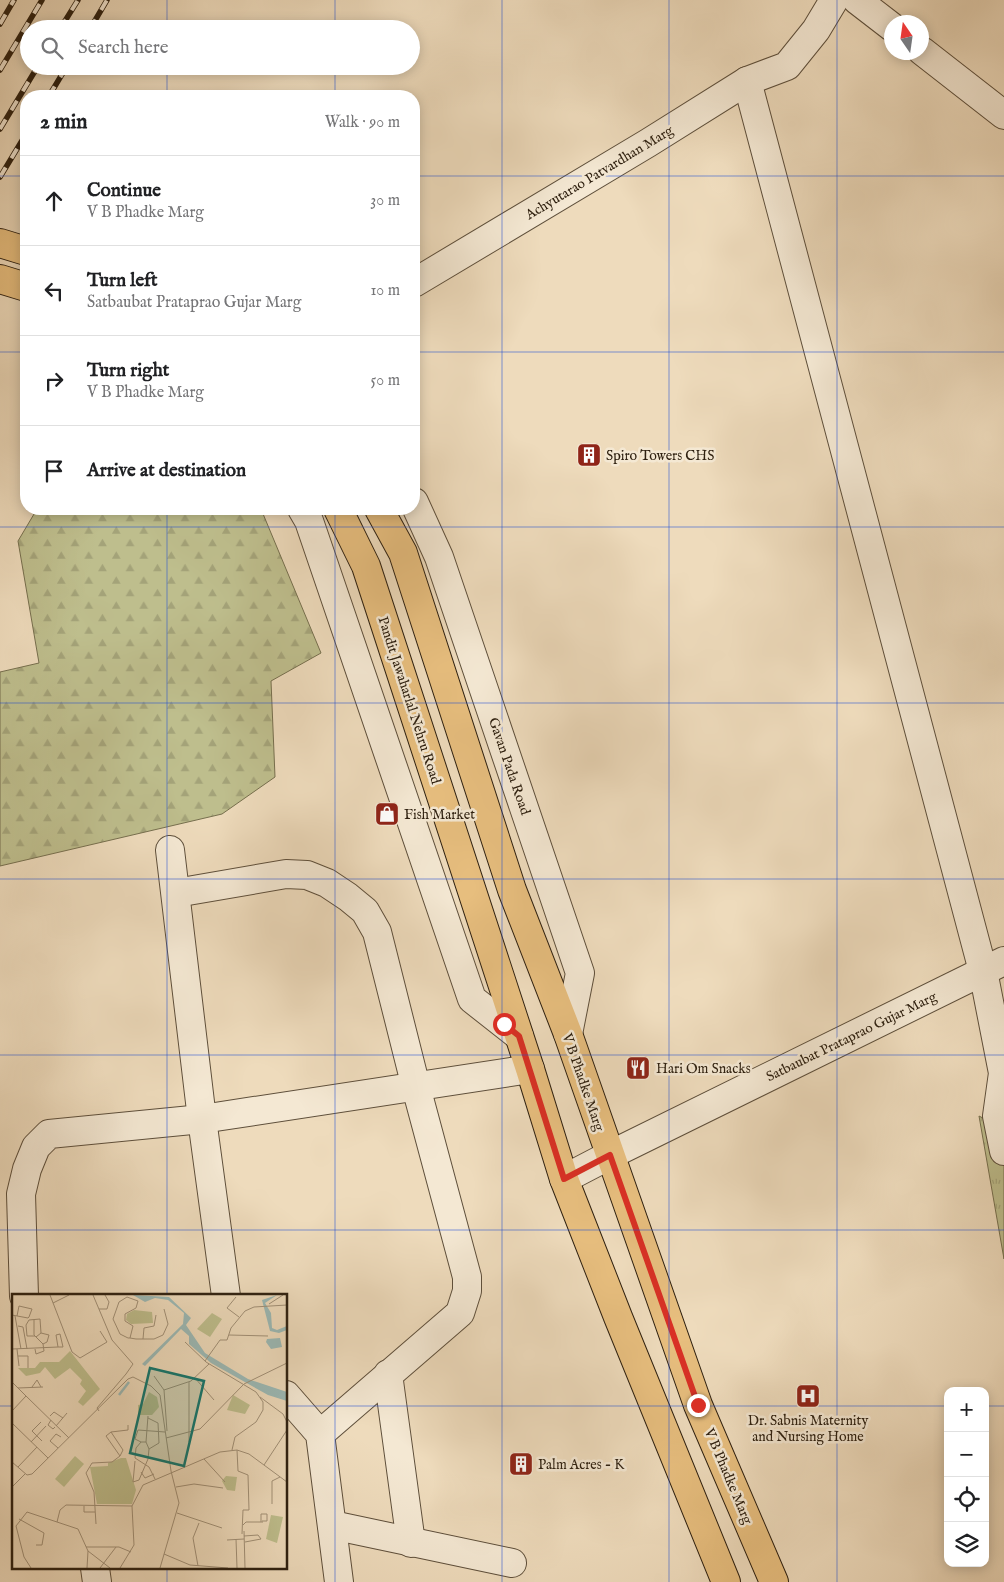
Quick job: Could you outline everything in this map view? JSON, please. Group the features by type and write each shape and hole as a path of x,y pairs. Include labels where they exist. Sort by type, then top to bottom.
{"main road":[{"path":"0,242 20,249"},
{"path":"0,279 20,285"},
{"name":"Pandit Jawaharlal Nehru Road","path":"341,515 366,566 519,1036"},
{"name":"V B Phadke Marg","path":"382,515 403,553 512,890 568,1034 698,1405 774,1582"},
{"path":"519,1036 564,1179 726,1582"}],"street":[{"name":"Achyutarao Patvardhan Marg","path":"420,279 648,143 747,81 788,66 816,30 834,0"},
{"path":"857,0 884,21"},
{"path":"929,56 1004,115"},
{"path":"747,81 994,966 1004,1073 997,1116 1004,1151"},
{"path":"306,515 472,999 519,1036"},
{"name":"Gavan Pada Road","path":"420,515 439,558 580,973 568,1034"},
{"path":"170,850 202,1119 226,1294"},
{"path":"176,893 286,874 306,875 327,883 366,911 377,932 467,1277 467,1291 460,1313 320,1434"},
{"name":"Satbaubat Prataprao Gujar Marg","path":"564,1179 994,966"},
{"path":"24,1294 21,1194 27,1169 36,1147 49,1134 202,1119 530,1069"},
{"path":"388,1374 411,1543"},
{"path":"288,1397 320,1434 339,1582"},
{"path":"332,1525 512,1563"}],"green space":[{"path":"33,515 264,515 321,653 271,681 275,777 222,814 0,866 0,672 39,663 18,541"},
{"path":"979,1116 1004,1129 1004,1259"}],"railway":[{"path":"0,24 14,0"},
{"path":"30,20 42,0"},
{"path":"66,20 78,0"},
{"path":"95,20 107,0"},
{"path":"0,70 20,37"},
{"path":"24,90 33,75"},
{"path":"53,90 62,75"},
{"path":"0,129 20,96"},
{"path":"0,177 20,144"}],"place":[{"name":"Spiro Towers CHS","path":"589,455"},
{"name":"Fish Market","path":"387,814"},
{"name":"Hari Om Snacks","path":"638,1068"},
{"name":"Dr. Sabnis Maternity and Nursing Home","path":"808,1396"},
{"name":"Palm Acres - K","path":"521,1464"}],"route":[{"path":"504,1024 519,1036 564,1179 610,1155 698,1405"}]}
